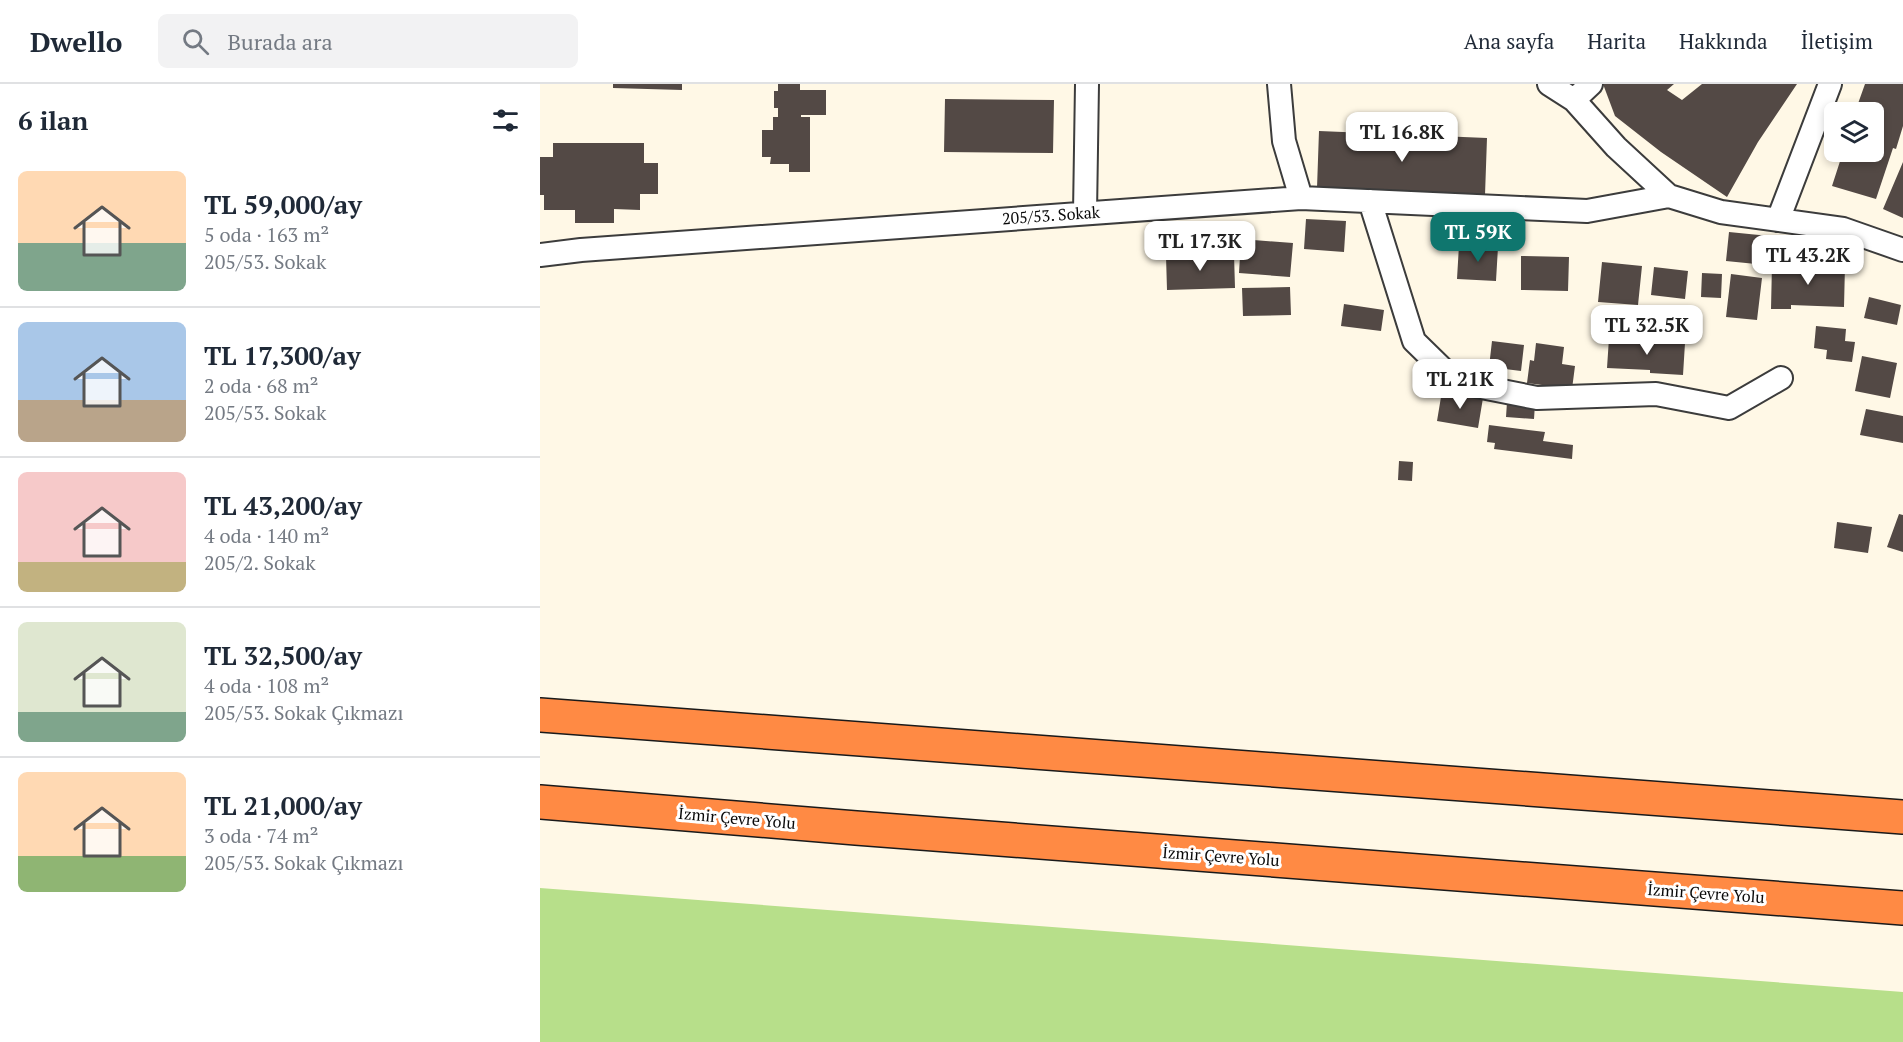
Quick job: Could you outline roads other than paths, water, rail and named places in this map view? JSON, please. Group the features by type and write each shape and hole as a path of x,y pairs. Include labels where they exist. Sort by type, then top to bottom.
{"highway":[{"path":"540,715 1903,817"},
{"name":"İzmir Çevre Yolu","path":"540,802 1903,908"}],"street":[{"path":"1085,213 1087,84"},
{"path":"1279,84 1284,141 1301,198"},
{"path":"1549,84 1574,100 1616,147 1670,196 1721,212 1843,230 1903,250"},
{"path":"1574,100 1592,84"},
{"path":"1778,220 1830,84"},
{"name":"205/53. Sokak","path":"540,255 581,250 1301,198 1587,211 1670,196"},
{"path":"1370,201 1414,342 1456,382 1537,398 1656,394 1729,408 1781,378"}]}
